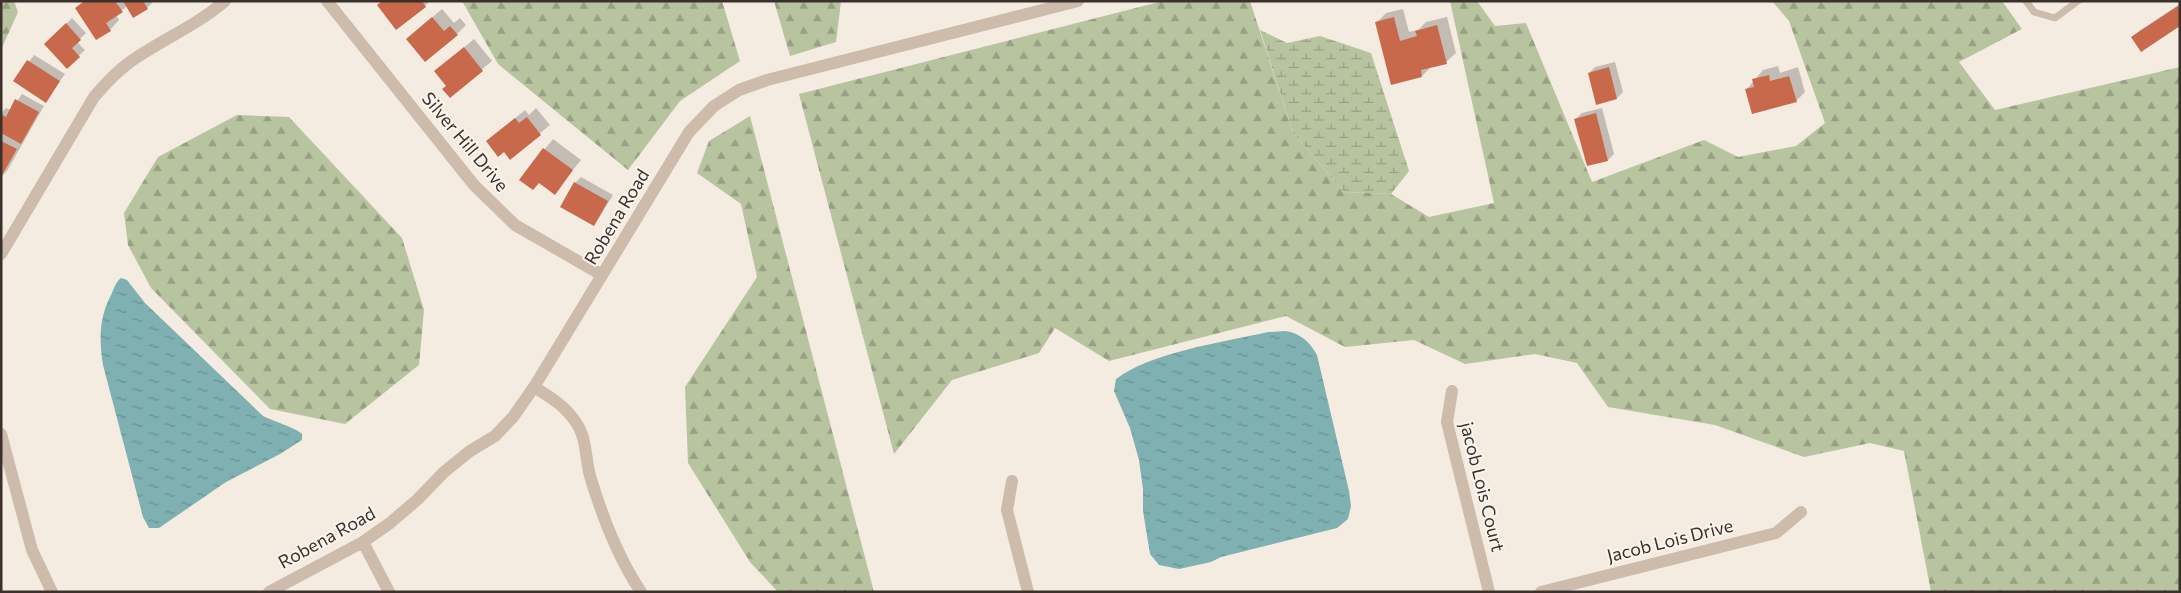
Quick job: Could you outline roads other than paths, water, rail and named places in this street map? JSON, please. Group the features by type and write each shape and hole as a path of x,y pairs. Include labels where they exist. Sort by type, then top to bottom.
{"street":[{"path":"1,254 94,97 110,77 130,61 195,23 225,1"},
{"name":"Silver Hill Drive","path":"327,1 474,185 515,224 602,275"},
{"name":"Robena Road","path":"269,592 363,542 390,523 418,499 444,472 470,451 495,436 513,417 534,387 689,132 714,106 739,90 767,80 1071,2"},
{"path":"534,387 559,403 576,422 584,441 589,471 599,504 615,545 641,592"},
{"name":"jacob Lois Court","path":"1452,391 1446,422 1489,592"},
{"path":"1,434 32,550 52,592"},
{"path":"1012,481 1007,510 1028,592"},
{"name":"Jacob Lois Drive","path":"1541,592 1776,533 1802,512"},
{"path":"363,542 389,592"}],"lane":[{"path":"2026,1 2034,12 2055,18 2078,1"}],"water":[{"path":"121,278 127,280 145,303 263,416 302,434 302,440 280,454 226,482 159,528 149,528 143,517 103,365 101,347 102,321 115,285"},
{"path":"1286,331 1304,339 1317,355 1349,491 1351,506 1348,519 1337,528 1221,557 1211,562 1179,569 1159,565 1150,554 1143,511 1143,489 1139,460 1130,428 1114,391 1116,379 1148,362 1189,349 1268,332"}]}
